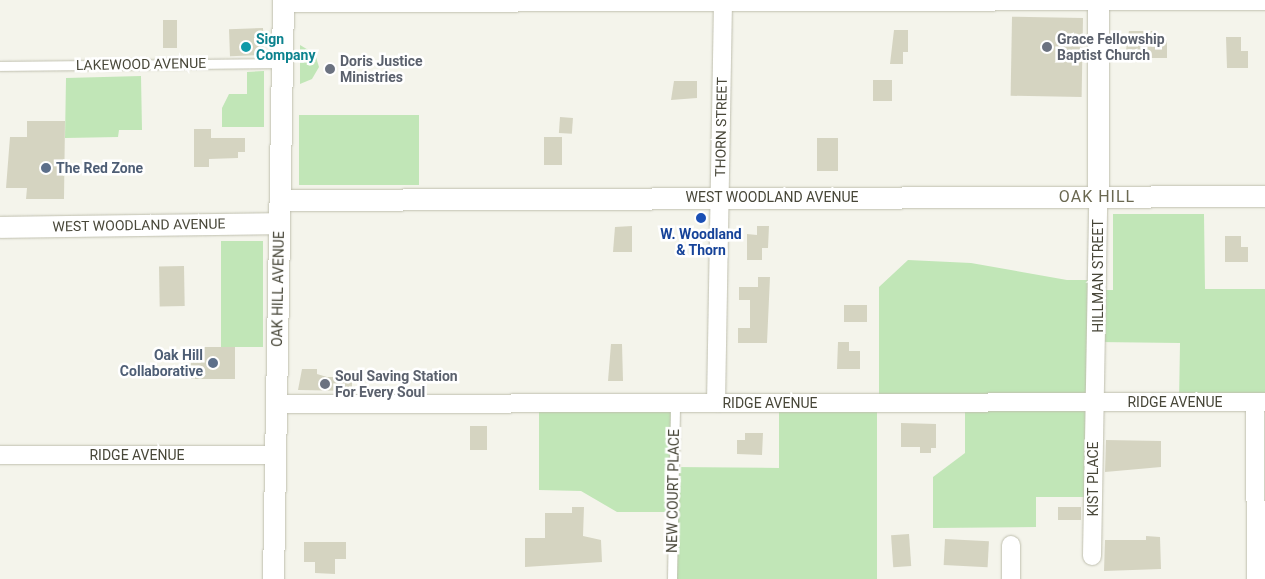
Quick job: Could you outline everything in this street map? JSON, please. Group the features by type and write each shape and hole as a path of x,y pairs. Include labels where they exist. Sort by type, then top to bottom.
{"street":[{"name":"HILLMAN STREET","path":"1095,402 1098,0"},
{"name":"THORN STREET","path":"716,403 723,1"},
{"path":"283,2 1265,1"},
{"name":"OAK HILL AVENUE","path":"273,579 283,2"},
{"name":"WEST WOODLAND AVENUE","path":"280,200 1265,196"},
{"name":"WEST WOODLAND AVENUE","path":"0,227 279,223"},
{"name":"KIST PLACE","path":"1092,556 1095,402"},
{"path":"1256,579 1260,402"},
{"name":"RIDGE AVENUE","path":"276,404 1260,402"},
{"name":"RIDGE AVENUE","path":"0,455 275,455"},
{"path":"1011,545 1011,579"}],"lane":[{"name":"LAKEWOOD AVENUE","path":"0,66 281,63"},
{"name":"NEW COURT PLACE","path":"672,579 675,403"}],"green space":[{"path":"300,45 315,54 319,67 312,79 300,84"},
{"path":"264,71 264,127 222,127 222,108 229,94 247,94 247,72"},
{"path":"141,76 142,130 119,130 118,137 65,138 66,78"},
{"path":"299,115 419,115 419,185 299,185"},
{"path":"1113,214 1204,214 1205,289 1265,289 1265,402 1179,402 1180,343 1098,342 1092,497 1036,497 1036,527 933,528 933,477 965,453 965,403 879,403 879,287 908,260 971,263 1067,280 1099,280 1099,290 1113,290"},
{"path":"221,241 263,241 263,347 221,347"},
{"path":"675,403 674,467 779,468 779,403 877,403 877,579 672,579 673,512 617,512 581,491 539,490 539,404"}],"building":[{"name":"Grace Fellowship Baptist Church","path":"1012,17 1083,18 1082,97 1011,96"},
{"path":"163,20 177,20 177,48 163,48"},
{"name":"Sign Company","path":"263,28 264,55 230,56 229,29"},
{"path":"894,30 908,30 908,52 903,52 903,64 890,64"},
{"path":"1129,31 1154,31 1154,40 1167,40 1167,58 1133,58 1133,50 1126,50"},
{"path":"1226,37 1241,37 1241,51 1248,51 1248,68 1227,68"},
{"path":"873,80 892,80 892,101 873,101"},
{"path":"674,81 697,81 697,98 671,100"},
{"path":"560,117 573,118 572,134 559,133"},
{"name":"The Red Zone","path":"27,121 65,121 64,199 26,199 27,188 6,188 10,137 27,137"},
{"path":"194,129 211,129 211,138 245,138 245,152 238,152 238,158 209,159 209,167 194,167"},
{"path":"544,137 562,137 562,165 544,165"},
{"path":"817,138 838,138 838,171 817,171"},
{"path":"632,226 632,252 613,252 615,227"},
{"path":"757,226 769,226 768,248 762,248 762,260 747,260 747,234 757,235"},
{"path":"1225,236 1241,236 1241,247 1248,247 1248,262 1225,262"},
{"path":"159,266 184,266 185,306 160,306"},
{"path":"758,277 770,277 767,343 738,343 738,328 750,328 750,300 739,300 739,287 758,287"},
{"path":"844,305 867,305 867,322 844,322"},
{"path":"838,342 849,342 849,351 860,351 860,369 837,369"},
{"path":"611,344 622,344 623,381 608,381"},
{"name":"Oak Hill Collaborative","path":"191,347 235,347 235,379 191,379"},
{"name":"Soul Saving Station For Every Soul","path":"302,369 317,369 317,374 327,377 352,377 352,391 298,390"},
{"path":"901,423 936,424 936,448 931,448 931,453 920,453 920,447 901,447"},
{"path":"470,426 487,426 487,450 470,450"},
{"path":"745,433 763,433 762,455 737,454 737,440 745,440"},
{"path":"1106,440 1161,441 1161,467 1105,472"},
{"path":"572,507 584,507 583,536 601,540 602,562 525,567 525,538 545,538 545,513 572,513"},
{"path":"1058,507 1081,507 1081,520 1058,520"},
{"path":"909,534 911,566 893,567 891,535"},
{"path":"1146,536 1160,537 1161,569 1104,571 1105,540 1146,540"},
{"path":"945,539 989,541 988,567 944,565"},
{"path":"304,542 346,542 346,559 335,559 335,574 315,573 315,562 304,562"}],"place":[{"name":"Sign Company","path":"246,47"},
{"name":"Grace Fellowship Baptist Church","path":"1047,47"},
{"name":"Doris Justice Ministries","path":"330,69"},
{"name":"The Red Zone","path":"46,168"},
{"name":"W. Woodland & Thorn","path":"701,218"},
{"name":"Oak Hill Collaborative","path":"213,363"},
{"name":"Soul Saving Station For Every Soul","path":"325,384"}],"district":[{"name":"OAK HILL","path":"1097,197"}]}
